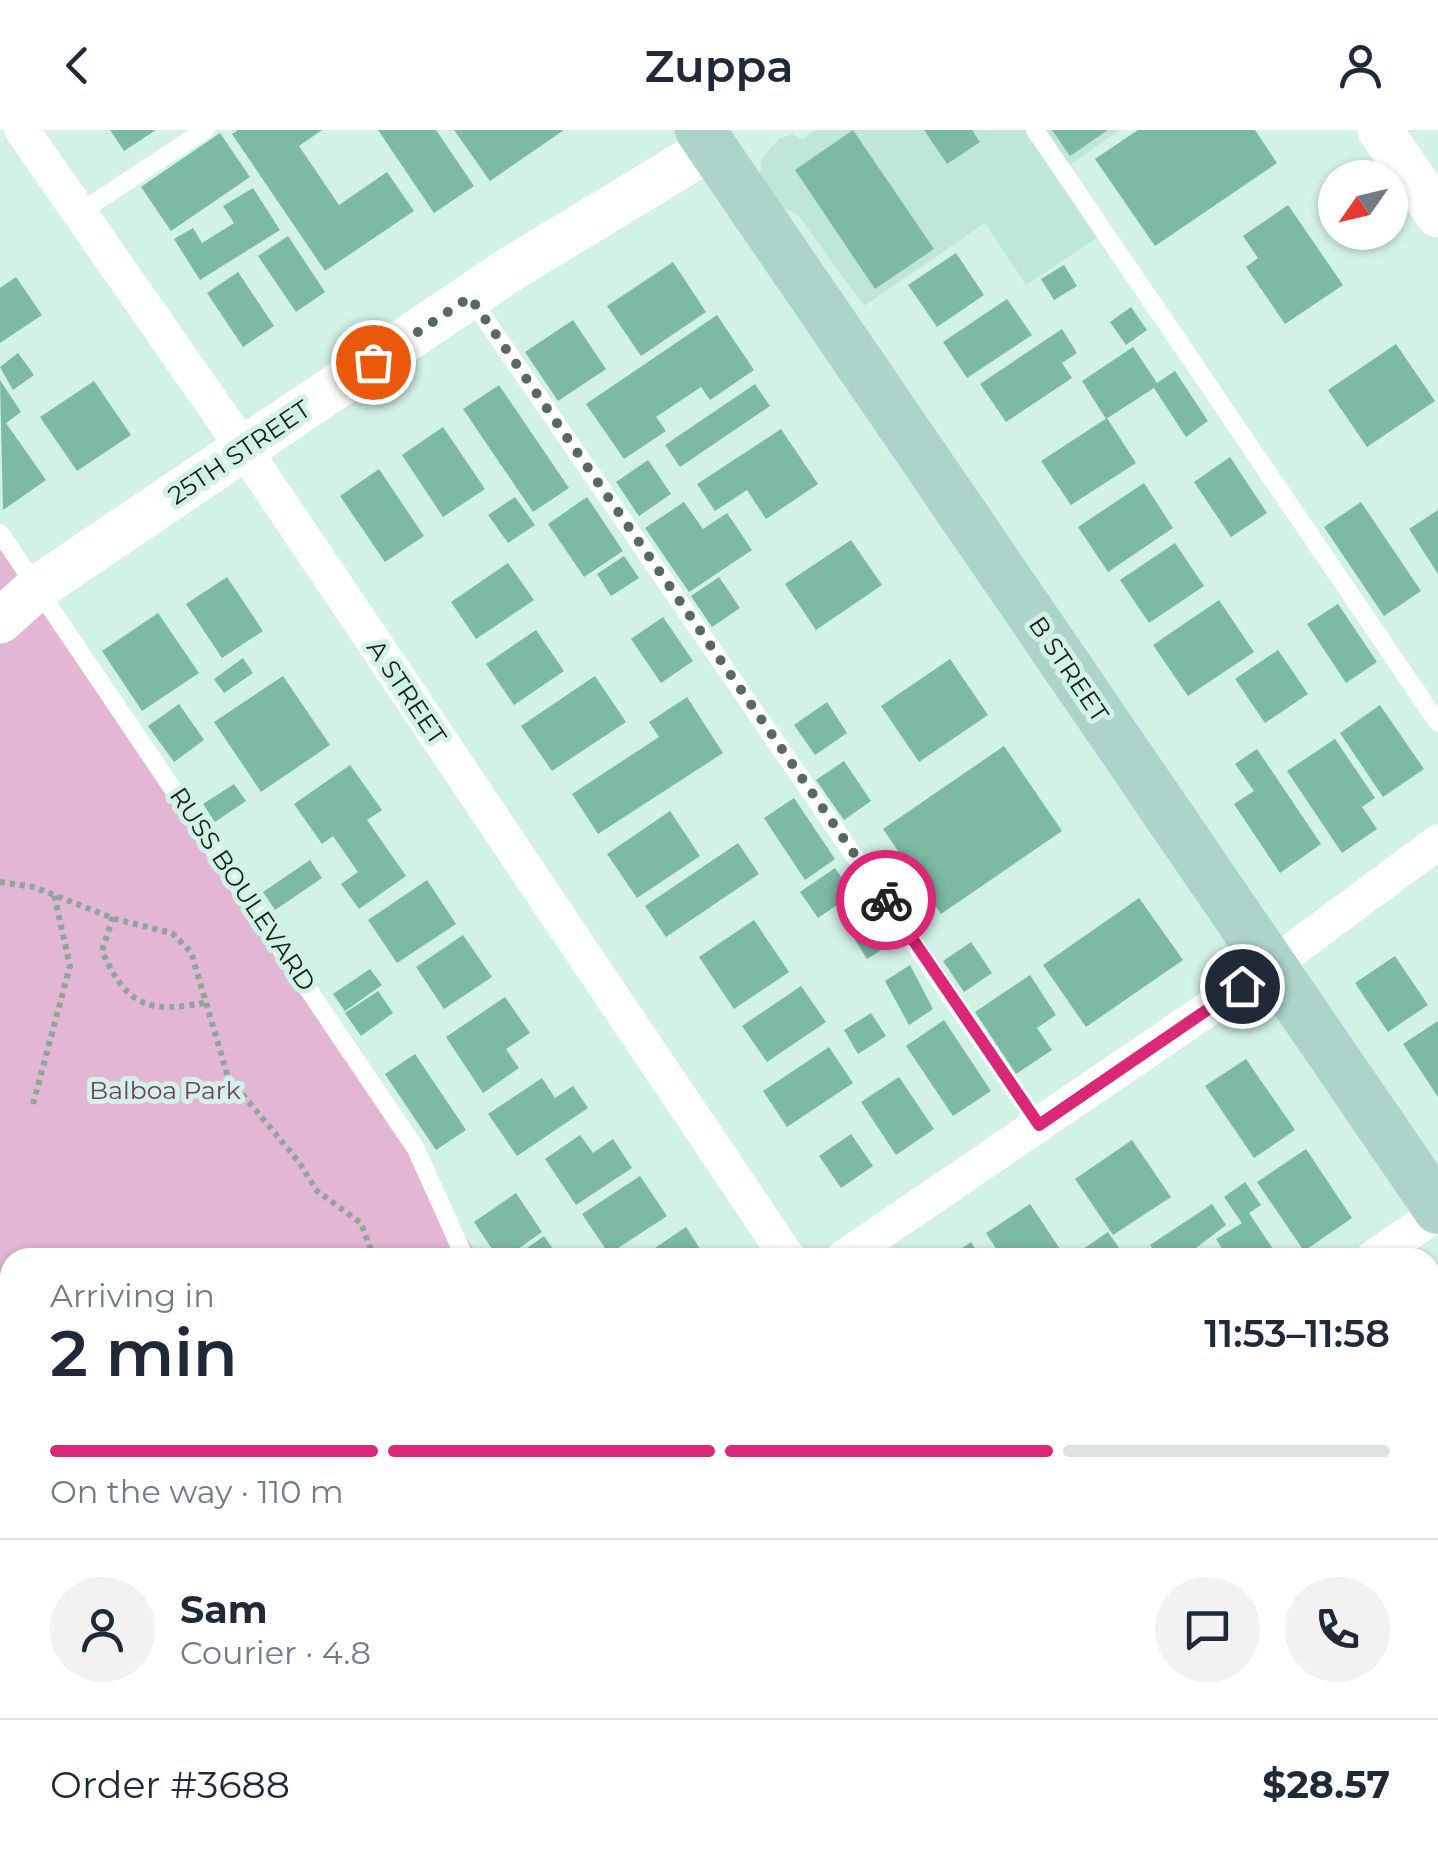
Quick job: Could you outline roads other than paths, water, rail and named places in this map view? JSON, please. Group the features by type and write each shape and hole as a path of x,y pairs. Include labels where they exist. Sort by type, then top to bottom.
{"main road":[{"name":"B STREET","path":"716,136 1438,1211"}],"street":[{"name":"A STREET","path":"22,130 244,450 781,1248"},
{"path":"1380,130 1438,214"},
{"name":"25TH STREET","path":"0,622 37,588 716,136"},
{"path":"857,1248 1271,966 1438,842"},
{"path":"1387,1248 1438,1211"}],"lane":[{"path":"79,213 204,130"},
{"path":"1035,130 1438,723"},
{"path":"470,297 1039,1125"},
{"name":"RUSS BOULEVARD","path":"0,534 416,1149 461,1248"}],"park label":[{"name":"Balboa Park","path":"165,1090"}]}
